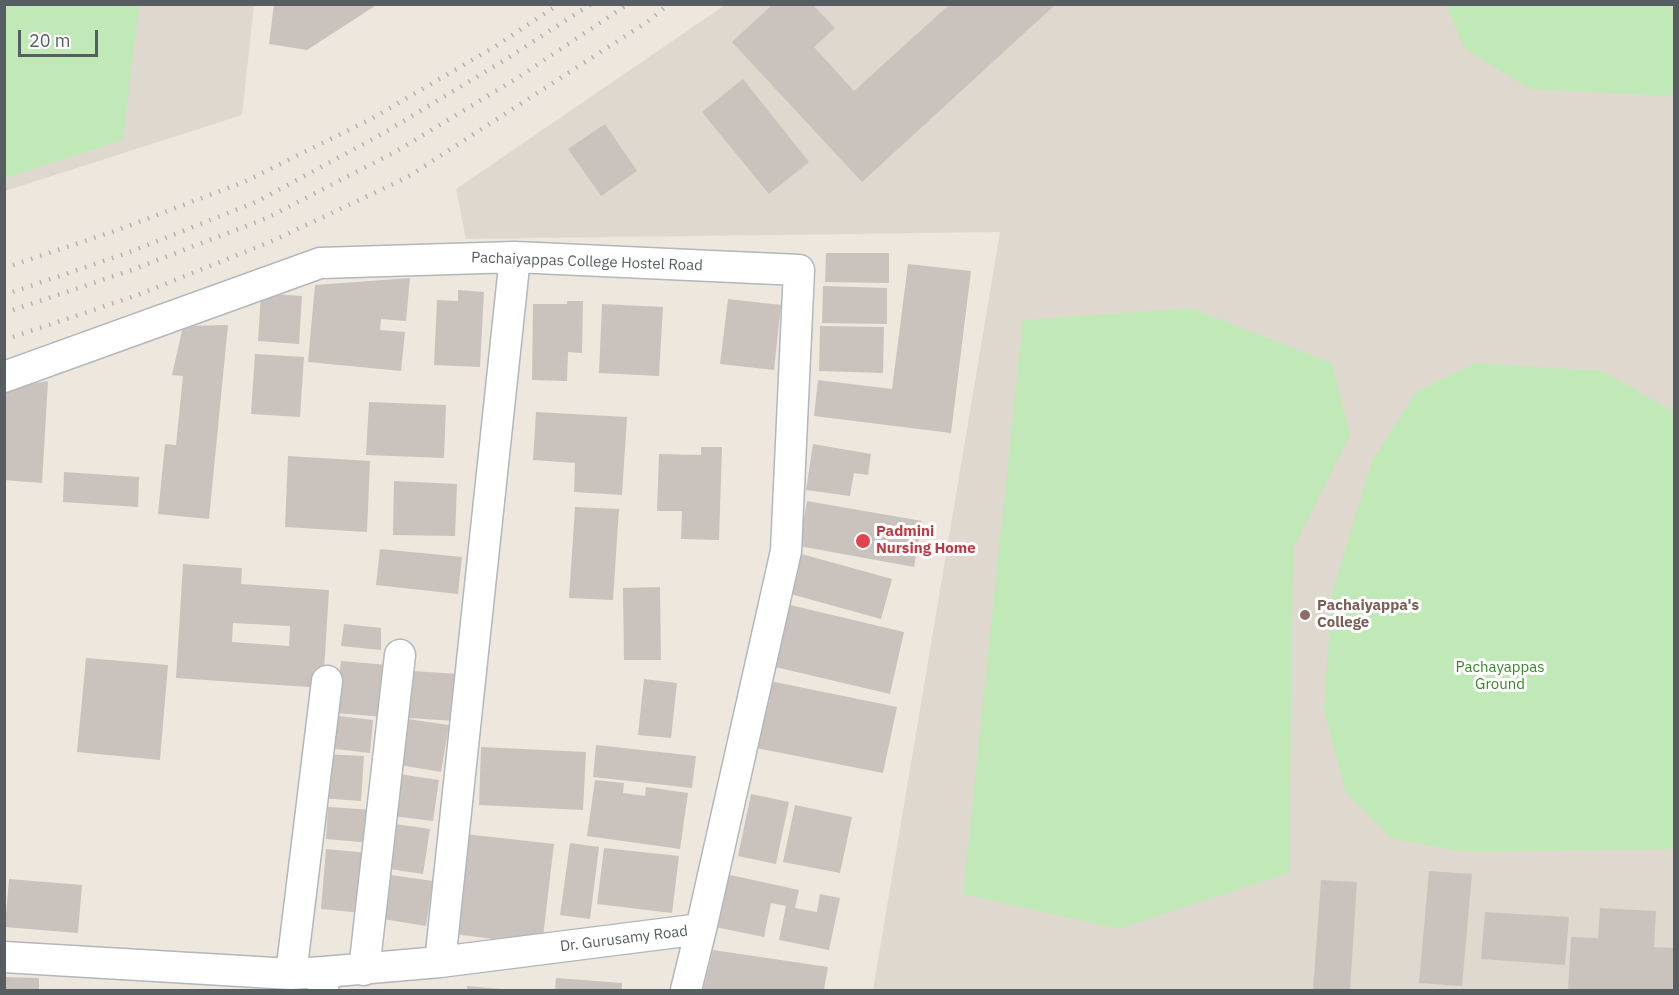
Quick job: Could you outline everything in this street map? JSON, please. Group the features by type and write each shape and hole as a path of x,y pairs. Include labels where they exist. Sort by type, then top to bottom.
{"street":[{"name":"Pachaiyappas College Hostel Road","path":"4,377 320,263 515,257 799,270 786,551"},
{"path":"440,962 515,257"},
{"name":"Dr. Gurusamy Road","path":"4,957 291,974 324,981 364,970 701,929 786,551"},
{"path":"364,970 400,655"},
{"path":"291,974 327,681"},
{"path":"686,990 701,929"}],"shaded area":[{"path":"5,5 254,5 242,115 5,191"},
{"name":"Pachaiyappa's College","path":"725,5 1674,5 1674,990 873,990 1000,232 466,239 456,189"}],"green space":[{"path":"5,4 139,5 123,140 5,178"},
{"path":"1446,5 1674,5 1674,93 1666,96 1530,89 1464,48"},
{"path":"1191,308 1332,363 1350,435 1293,549 1289,873 1118,929 963,894 1023,320"},
{"name":"Pachayappas Ground","path":"1475,363 1602,371 1674,412 1674,849 1466,852 1392,839 1346,793 1324,711 1332,593 1372,461 1417,391"}],"building":[{"path":"274,4 378,4 307,50 269,44"},
{"path":"773,4 812,4 835,28 814,47 854,91 950,4 1056,4 862,182 732,42"},
{"path":"743,79 809,162 769,194 702,112"},
{"path":"605,124 637,171 601,196 568,149"},
{"path":"826,253 889,253 889,283 825,282"},
{"path":"908,264 971,271 951,433 814,416 818,380 892,389"},
{"path":"410,278 406,321 381,319 380,330 405,332 401,371 308,362 315,285"},
{"path":"823,286 887,288 887,324 822,323"},
{"path":"458,290 484,292 480,367 434,365 437,300 458,301"},
{"path":"261,293 302,296 299,344 258,341"},
{"path":"728,299 781,305 774,370 720,364"},
{"path":"567,301 583,301 582,353 568,352 567,381 532,380 533,304 567,304"},
{"path":"602,304 663,307 659,376 599,373"},
{"path":"228,325 209,519 158,514 165,444 176,445 183,376 172,375 183,326"},
{"path":"820,326 884,327 883,373 819,371"},
{"path":"255,354 304,357 300,417 251,414"},
{"path":"48,381 42,483 4,480 4,389"},
{"path":"369,402 446,405 444,458 366,455"},
{"path":"536,412 627,417 622,495 574,492 575,463 533,460"},
{"path":"813,444 871,454 868,475 854,473 850,496 806,490"},
{"path":"701,447 722,447 719,540 681,539 682,511 657,511 659,454 701,455"},
{"path":"288,456 370,461 367,532 285,527"},
{"path":"64,472 139,477 138,507 63,502"},
{"path":"394,481 457,484 455,536 393,535"},
{"path":"807,501 922,521 914,567 799,546"},
{"path":"575,507 619,509 613,600 569,598"},
{"path":"380,549 462,557 458,594 376,585"},
{"path":"798,553 892,579 881,619 787,593"},
{"path":"183,564 242,568 241,584 329,590 323,688 176,678","holes":["233,623 290,626 289,646 232,642"]},
{"path":"660,587 661,660 624,660 623,588"},
{"path":"786,604 904,632 890,694 771,666"},
{"path":"344,624 381,628 381,650 341,646"},
{"path":"86,658 168,665 160,760 77,752"},
{"path":"341,661 389,665 384,717 336,713"},
{"path":"413,671 458,674 454,721 409,718"},
{"path":"644,679 677,683 671,738 638,735"},
{"path":"765,680 897,707 883,773 751,747"},
{"path":"330,715 373,720 370,753 327,748"},
{"path":"401,718 449,725 441,772 394,764"},
{"path":"596,745 696,756 692,788 593,777"},
{"path":"481,747 586,752 583,810 479,805"},
{"path":"323,754 364,756 361,801 320,798"},
{"path":"399,774 439,780 433,821 393,816"},
{"path":"595,780 624,783 623,793 645,796 646,787 688,793 680,849 587,836"},
{"path":"751,794 789,802 776,864 738,856"},
{"path":"795,805 852,817 840,873 783,862"},
{"path":"328,807 374,810 371,843 326,839"},
{"path":"389,823 430,829 423,874 383,868"},
{"path":"465,834 554,844 542,945 454,934"},
{"path":"570,843 599,847 590,919 560,915"},
{"path":"604,848 679,856 672,913 597,904"},
{"path":"326,849 368,853 362,913 321,909"},
{"path":"1429,871 1472,874 1462,986 1419,983"},
{"path":"721,873 799,890 795,908 817,912 820,894 840,898 829,950 779,940 786,906 771,903 764,937 710,926"},
{"path":"384,874 433,881 426,926 377,918"},
{"path":"9,879 82,885 78,933 5,927"},
{"path":"1321,880 1357,882 1350,990 1313,990"},
{"path":"1600,908 1656,911 1654,947 1674,948 1674,990 1568,990 1571,937 1598,938"},
{"path":"1485,912 1569,917 1565,965 1481,959"},
{"path":"713,950 828,967 824,990 703,990"},
{"path":"4,977 39,978 39,990 4,990"},
{"path":"556,978 622,983 622,990 555,990"},
{"path":"467,986 502,989 502,990 467,990"}],"railway":[{"path":"4,268 115,231 244,182 371,119 496,46 559,4"},
{"path":"4,295 127,253 256,202 382,134 503,61 591,4"},
{"path":"4,313 129,271 267,218 395,152 519,77 628,4"},
{"path":"4,340 135,296 270,242 406,178 647,22 669,4"}],"place":[{"name":"Padmini Nursing Home","path":"863,541"},
{"name":"Pachaiyappa's College","path":"1305,615"}]}
